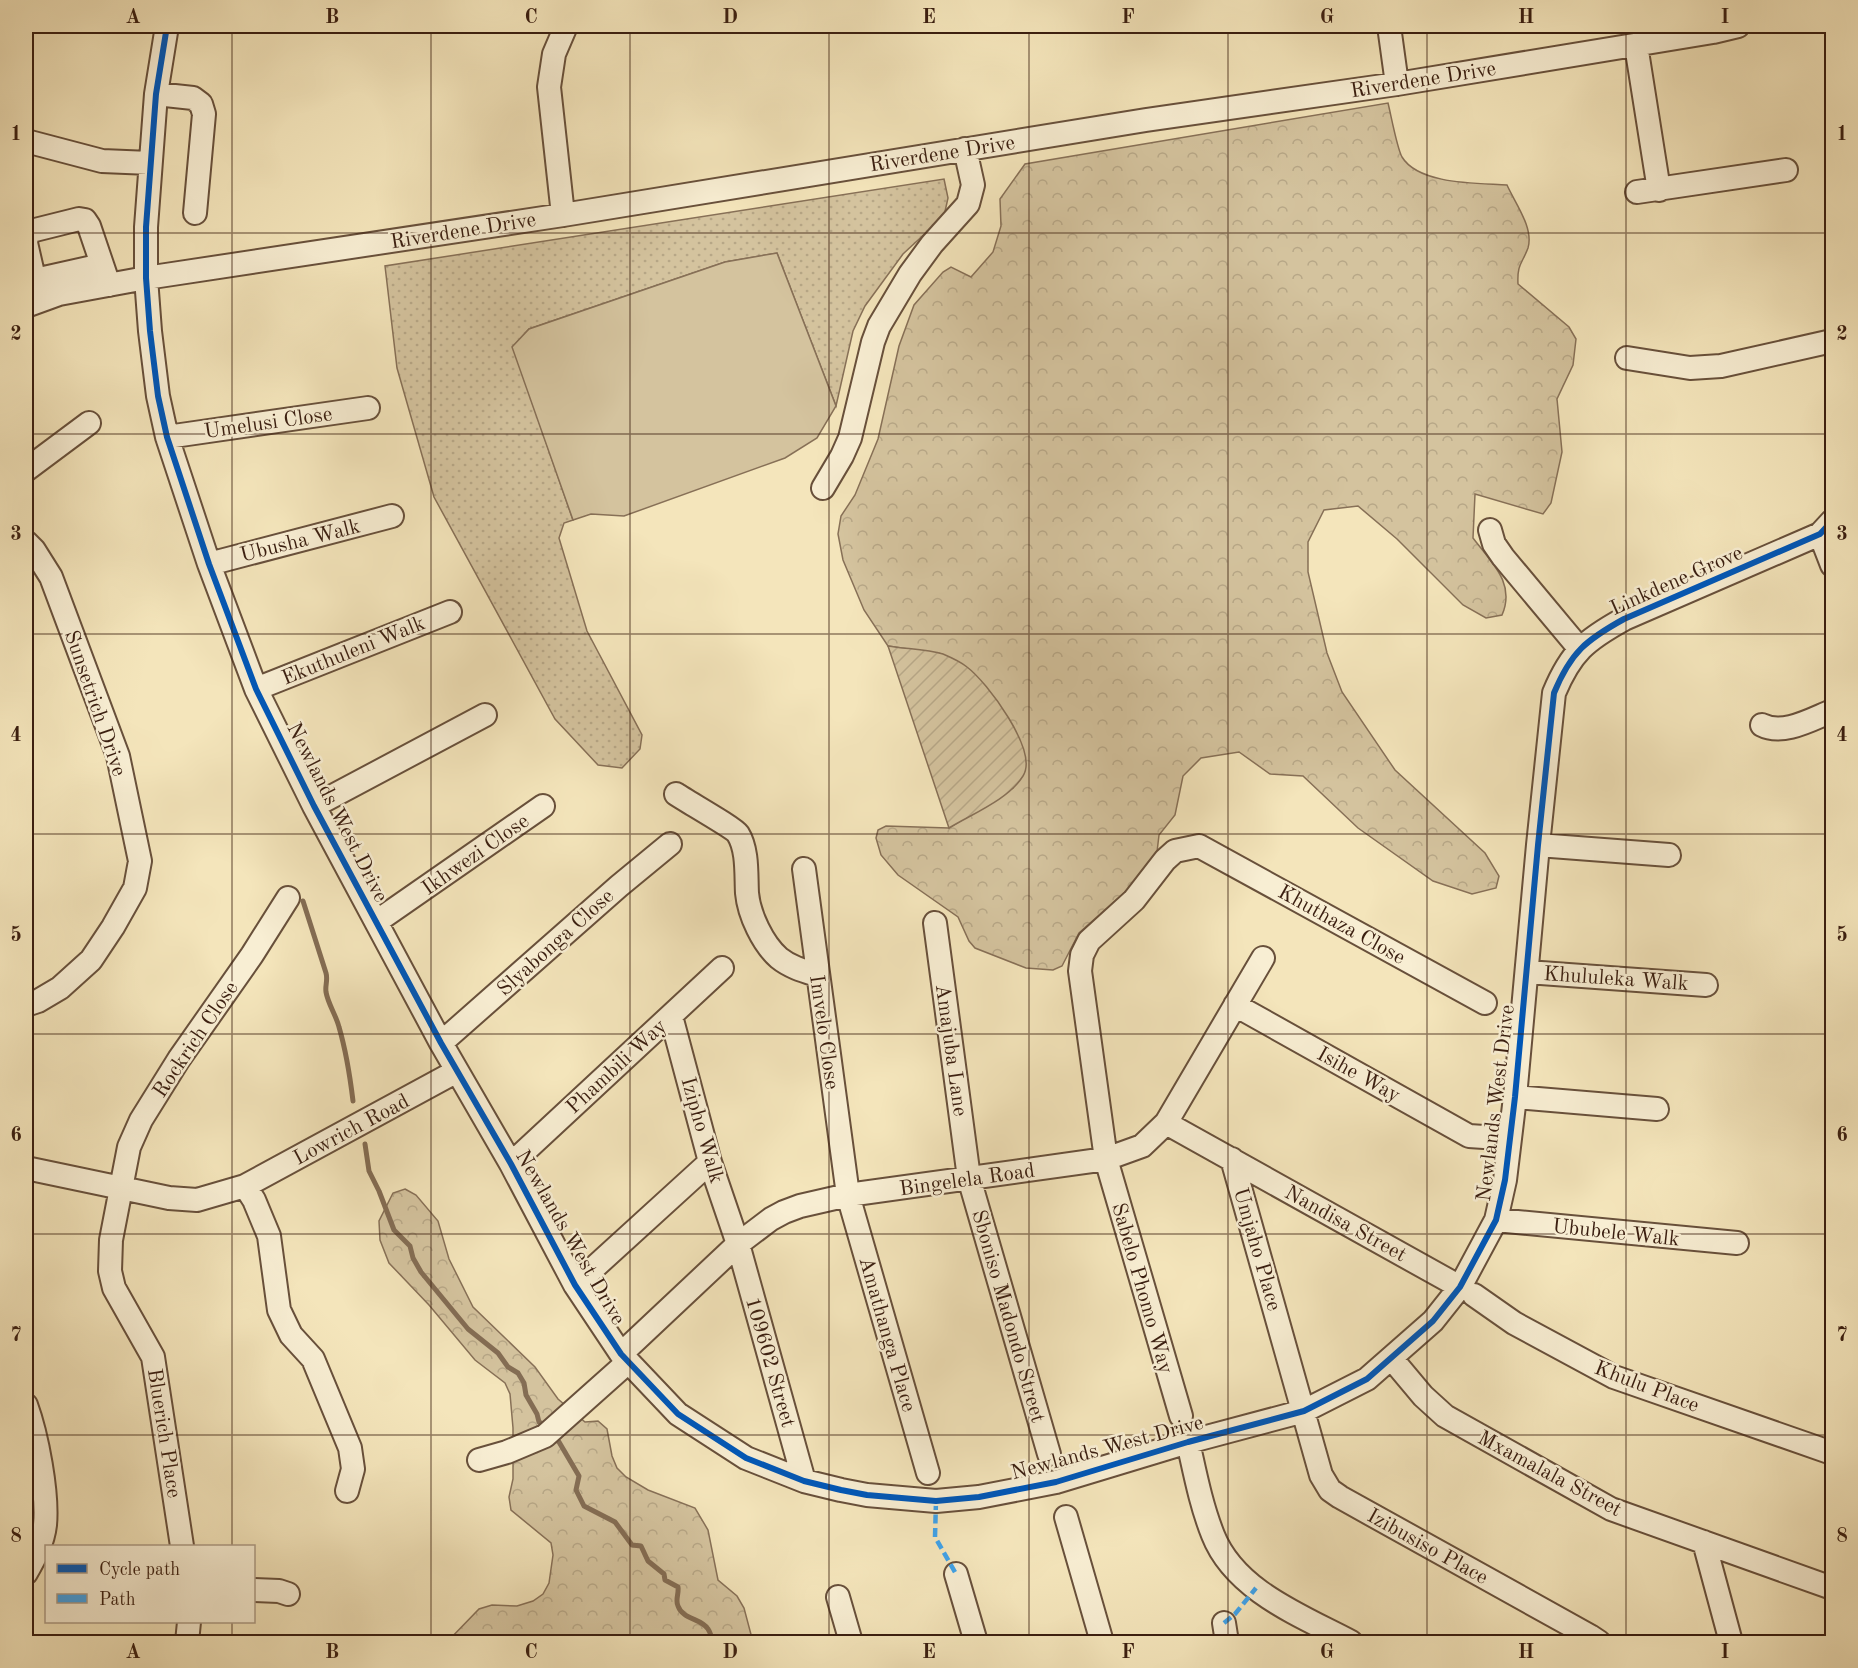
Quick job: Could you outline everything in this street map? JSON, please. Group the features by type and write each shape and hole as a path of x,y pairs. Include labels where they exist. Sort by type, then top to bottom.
{"street":[{"name":"Newlands West Drive","path":"167,26 156,94 150,163 146,278 158,396 167,437 209,564 256,689 314,806 441,1043 511,1164 575,1286 624,1358 678,1414 746,1458 804,1481 867,1495 936,1501 1056,1482 1188,1442 1304,1411 1367,1379 1467,1291 1496,1220 1505,1180 1554,693"},
{"path":"563,215 549,87 554,54 566,26"},
{"path":"1389,26 1397,84"},
{"name":"Riverdene Drive","path":"33,295 59,294 106,275 146,278 563,215 965,149 1397,84 1738,26"},
{"path":"1636,45 1659,190"},
{"path":"156,94 193,98 201,104 204,114 195,213"},
{"path":"26,141 102,161 150,163"},
{"path":"823,488 850,438 879,326 910,274 932,244 968,204 973,185 965,149"},
{"path":"1637,192 1786,170"},
{"path":"33,295 26,243 31,231 79,219 85,220 106,275"},
{"path":"1627,358 1690,368 1721,366 1833,341"},
{"name":"Umelusi Close","path":"167,437 368,408"},
{"path":"26,470 89,423"},
{"name":"Ubusha Walk","path":"209,564 392,516"},
{"path":"1826,528 1833,565"},
{"name":"Linkdene Grove","path":"1554,693 1561,675 1580,648 1601,631 1826,528"},
{"path":"1490,530 1494,544 1503,557 1580,648"},
{"name":"Sunsetrich Drive","path":"26,542 51,576 118,756 140,861 135,888 91,960 60,988 26,1005"},
{"name":"Ekuthuleni Walk","path":"256,689 450,612"},
{"path":"1762,725 1777,729 1792,727 1833,711"},
{"path":"314,806 485,715"},
{"path":"676,794 737,833 743,850 747,896 752,914 766,941 780,958 800,970 817,975"},
{"name":"Ikhwezi Close","path":"376,922 543,806"},
{"name":"Slyabonga Close","path":"441,1043 670,844"},
{"path":"1538,845 1669,855"},
{"name":"Sabelo Phomo Way","path":"1181,1416 1106,1159 1080,963 1089,941 1134,900 1165,860 1175,851 1199,846"},
{"name":"Khuthaza Close","path":"1199,846 1485,1003"},
{"name":"Imvelo Close","path":"804,869 848,1195"},
{"name":"Rockrich Close","path":"121,1188 129,1147 141,1120 179,1059 252,955 288,898"},
{"name":"Amajuba Lane","path":"935,922 969,1178"},
{"name":"Bingelela Road","path":"479,1460 507,1452 545,1436 738,1244 784,1212 848,1195 1106,1159 1142,1146 1166,1123 1263,958"},
{"name":"Phambili Way","path":"511,1164 722,968"},
{"name":"Khululeka Walk","path":"1527,972 1706,985"},
{"name":"Isihe Way","path":"1235,1005 1470,1136 1484,1137"},
{"name":"Izipho Walk","path":"671,1016 710,1162 738,1244"},
{"name":"Lowrich Road","path":"26,1168 169,1198 197,1200 245,1186 457,1071"},
{"path":"1515,1097 1657,1109"},
{"name":"Umjaho Place","path":"1166,1123 1232,1159 1304,1411"},
{"name":"Nandisa Street","path":"1232,1159 1467,1291"},
{"path":"575,1286 710,1162"},
{"name":"Sboniso Madondo Street","path":"969,1178 1048,1454"},
{"path":"245,1186 254,1200 269,1236 279,1310 291,1335 313,1359 350,1448 353,1469 347,1491"},
{"name":"Bluerich Place","path":"121,1188 111,1240 110,1271 114,1288 153,1357 182,1545"},
{"name":"Amathanga Place","path":"848,1195 928,1473"},
{"name":"Ububele Walk","path":"1496,1220 1737,1243"},
{"name":"109602 Street","path":"738,1244 804,1481"},
{"name":"Khulu Place","path":"1467,1291 1514,1323 1614,1377 1833,1453"},
{"name":"Mxamalala Street","path":"1392,1359 1423,1396 1444,1416 1611,1509 1833,1588"},
{"path":"26,1405 35,1436 43,1487 45,1526 37,1555 26,1573"},
{"name":"Izibusiso Place","path":"1304,1411 1321,1475 1330,1490 1599,1642"},
{"path":"1188,1442 1199,1491 1214,1536 1229,1562 1250,1584 1288,1608 1351,1642"},
{"path":"1066,1517 1102,1642"},
{"path":"1704,1542 1731,1642"},
{"path":"957,1574 976,1642"},
{"path":"255,1590 279,1591 288,1594"},
{"path":"838,1597 851,1642"},
{"path":"187,1642 189,1623"}],"green space":[{"path":"1388,103 1400,153 1410,166 1435,178 1450,181 1507,185 1523,216 1529,240 1519,268 1518,284 1569,327 1576,339 1573,365 1557,399 1562,452 1551,503 1543,514 1475,494 1473,538 1494,564 1504,583 1506,603 1502,615 1486,618 1463,605 1397,539 1358,506 1324,510 1308,542 1308,572 1327,653 1342,692 1395,770 1485,853 1499,876 1496,888 1472,894 1433,881 1358,828 1303,776 1270,774 1239,752 1201,758 1183,776 1175,815 1159,835 1157,852 1135,883 1079,933 1062,966 1053,970 1026,968 975,948 969,941 958,917 898,875 881,855 876,838 878,830 886,826 949,828 1013,788 942,654 888,646 864,610 843,560 838,534 841,516 855,495 878,439 899,346 914,305 943,272 951,267 971,277 993,252 1001,226 1000,199 1025,164"},
{"path":"944,179 948,198 944,216 903,254 865,306 853,331 836,406 777,253 725,262 529,329 513,347 573,520 564,523 559,538 587,631 642,735 640,749 622,768 598,765 555,719 434,497 397,368 385,266"},
{"path":"777,253 836,406 817,438 785,458 624,516 591,514 573,520 512,347 529,329 725,262"},
{"path":"888,646 943,654 967,667 998,701 1018,734 1024,751 1026,765 1023,776 1017,784 999,799 949,828"},
{"path":"405,1189 416,1195 438,1221 449,1259 473,1307 535,1367 558,1399 585,1422 598,1421 607,1429 612,1456 617,1468 626,1477 648,1490 695,1508 708,1530 718,1580 737,1596 744,1608 753,1642 447,1642 479,1609 492,1605 517,1606 533,1601 543,1594 549,1583 553,1555 551,1543 511,1510 509,1497 513,1479 513,1428 510,1394 505,1383 475,1360 429,1305 389,1263 380,1240 379,1221 393,1193"}],"waterway":[{"path":"303,901 326,973 326,992 338,1023 348,1064 353,1101"},
{"path":"365,1144 369,1171 394,1230 410,1246 413,1258 421,1272 468,1329 498,1353 508,1367 518,1373 539,1422 544,1425 545,1429"},
{"path":"553,1437 559,1442 579,1476 576,1490 584,1506 615,1522 632,1545 641,1546 648,1561 664,1574 665,1580 678,1587 677,1601 680,1611 705,1625 714,1642"}],"marked path":[{"path":"936,1501 935,1537 956,1574"},
{"path":"1224,1623 1235,1614 1256,1588"}],"cycle path":[{"path":"167,26 156,94 146,227 146,278 158,396 167,437 209,564 256,689 314,806 441,1043 511,1164 575,1285 621,1354 678,1414 746,1458 804,1481 867,1495 936,1501 979,1497 1056,1482 1188,1442 1304,1411 1367,1379 1433,1321 1460,1287 1496,1220 1505,1180 1554,693 1560,679 1581,648 1624,619 1820,534 1832,521"}]}
